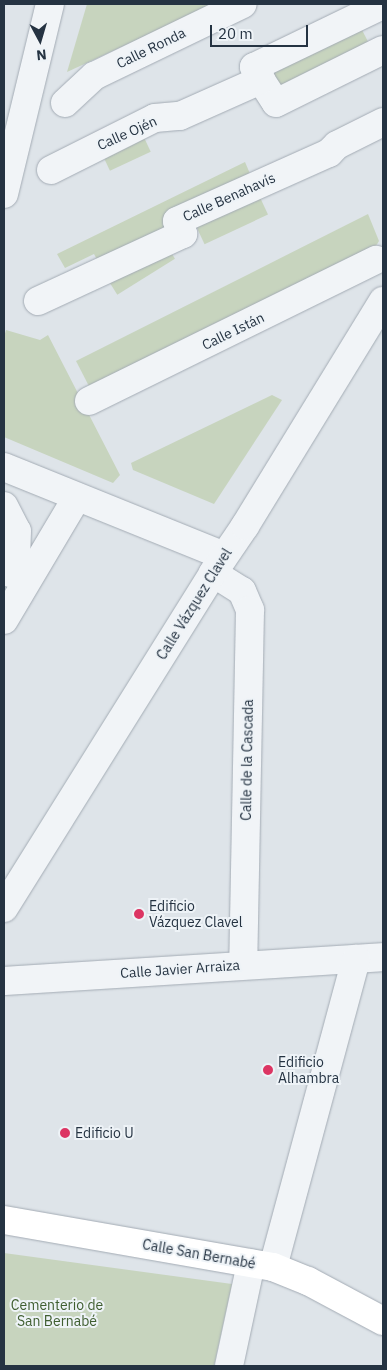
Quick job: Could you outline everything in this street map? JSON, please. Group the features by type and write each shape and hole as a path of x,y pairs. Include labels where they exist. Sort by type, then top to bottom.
{"main road":[{"name":"Calle San Bernabé","path":"4,1220 262,1265 308,1281 383,1321"}],"street":[{"path":"4,194 50,4"},
{"name":"Calle Ronda","path":"65,103 94,76 243,4"},
{"path":"383,4 254,66 276,103 383,50"},
{"name":"Calle Ojén","path":"51,170 155,118 180,116 261,80"},
{"name":"Calle Benahavís","path":"38,301 183,234 177,221 329,153 337,145 383,122"},
{"name":"Calle Istán","path":"89,402 376,260"},
{"name":"Calle Vázquez Clavel","path":"4,908 383,301"},
{"name":"Calle de la Cascada","path":"4,467 77,497 218,565 242,591 250,610 243,965"},
{"path":"4,620 77,497"},
{"path":"4,506 18,531 16,554 7,575"},
{"path":"7,575 46,549"},
{"name":"Calle Javier Arraiza","path":"4,981 383,956"},
{"path":"229,1366 356,959"}],"green space":[{"path":"87,4 215,4 67,72"},
{"path":"359,24 372,49 282,95 269,70"},
{"path":"141,131 151,152 110,171 100,150"},
{"path":"245,162 251,176 175,230 101,267 94,254 65,268 57,254"},
{"path":"257,191 268,215 205,244 194,221"},
{"path":"368,214 379,241 367,260 92,392 76,361"},
{"path":"167,246 175,259 117,295 109,282"},
{"path":"6,330 40,340 48,335 120,475 113,483 4,437 4,337"},
{"path":"272,395 282,400 214,504 133,470 131,463"},
{"name":"Cementerio de San Bernabé","path":"4,1253 232,1284 214,1366 4,1366"}],"place":[{"name":"Edificio Vázquez Clavel","path":"139,914"},
{"name":"Edificio Alhambra","path":"268,1070"},
{"name":"Edificio U","path":"65,1133"}]}
